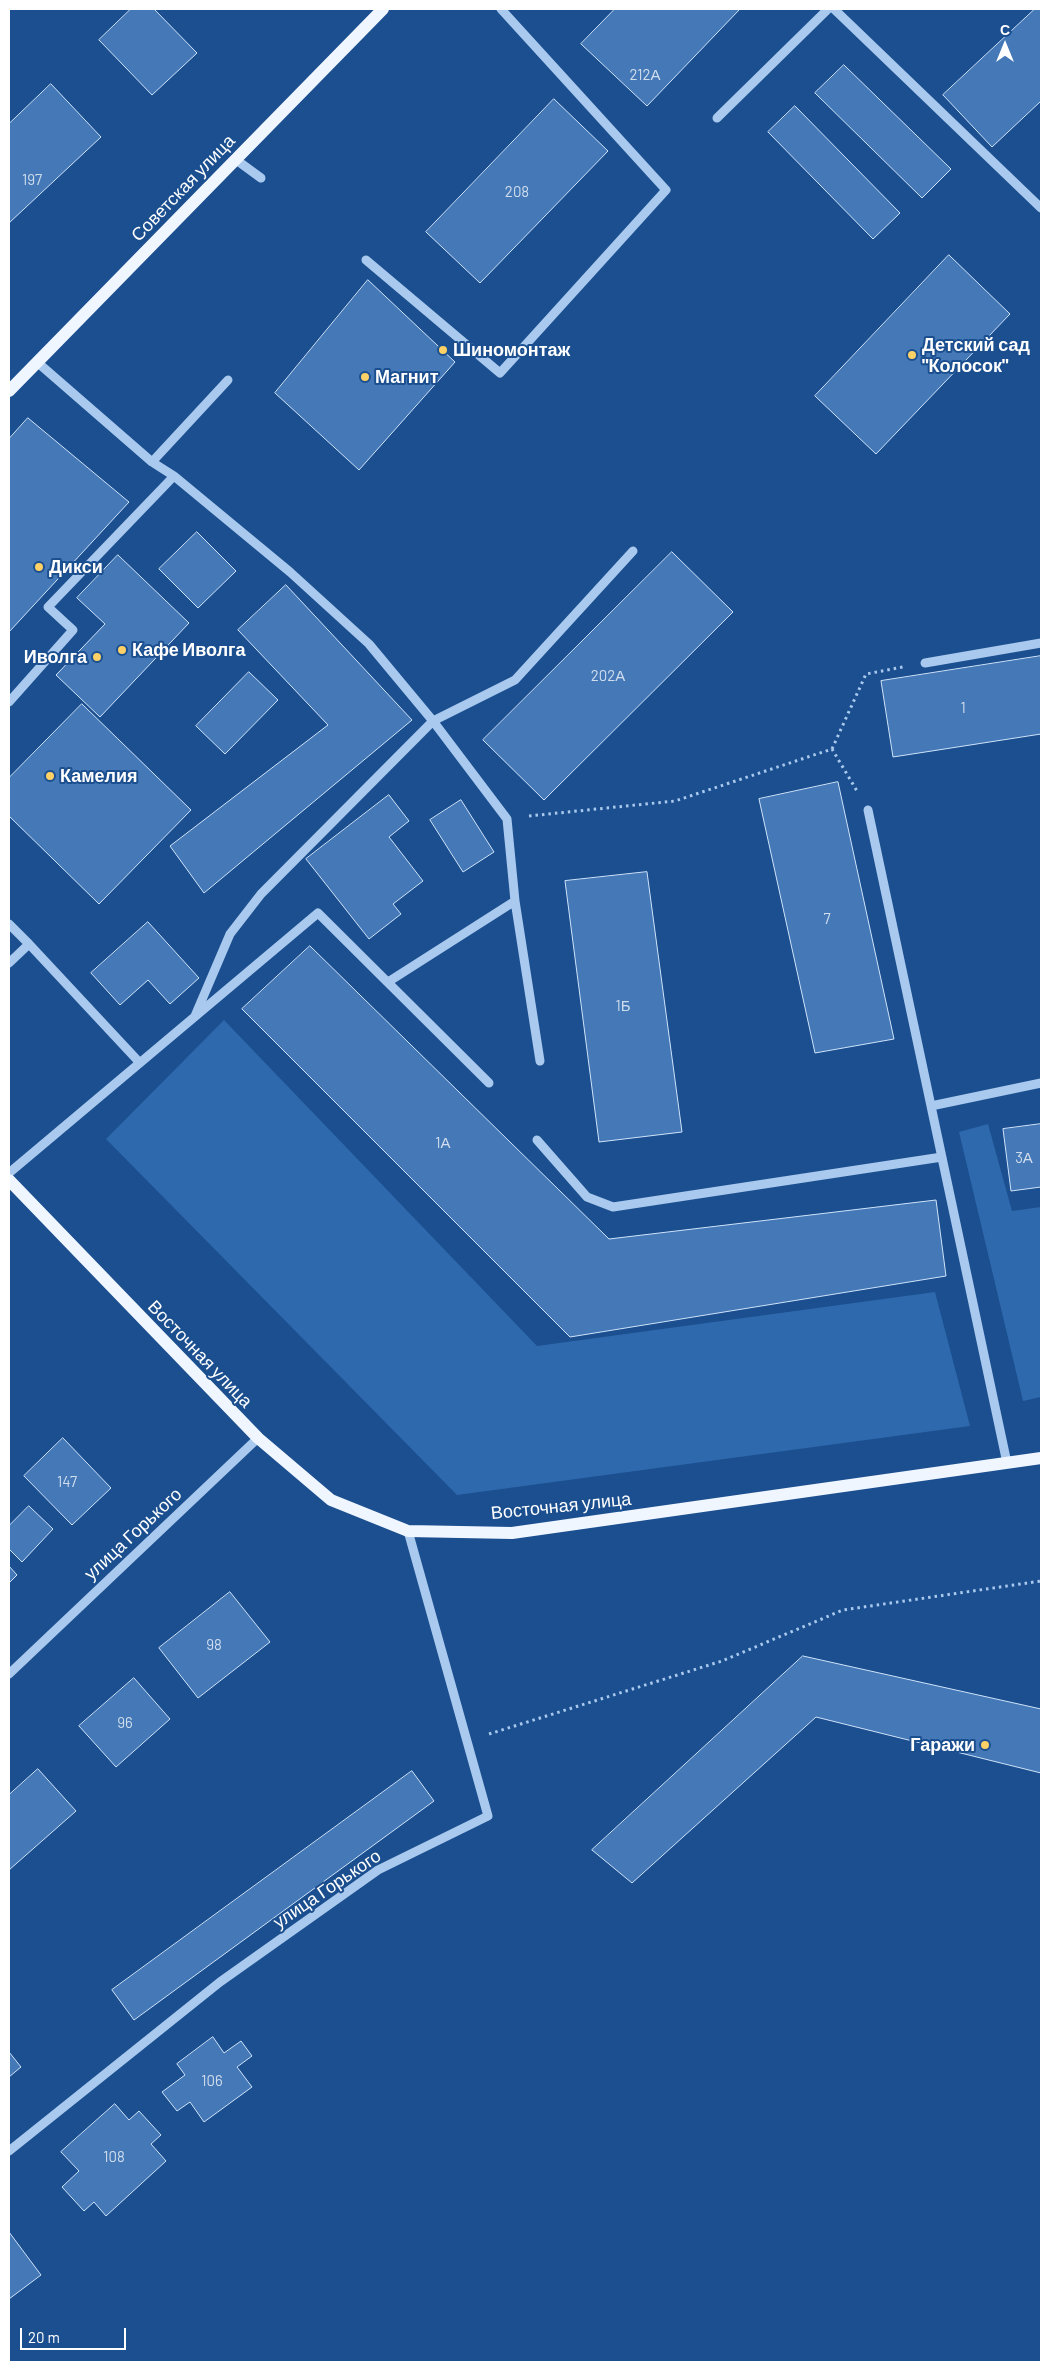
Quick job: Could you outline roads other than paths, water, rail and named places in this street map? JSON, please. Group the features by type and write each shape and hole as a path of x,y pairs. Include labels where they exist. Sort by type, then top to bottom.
{"main road":[{"name":"Советская улица","path":"9,391 383,9"},
{"name":"Восточная улица","path":"9,1180 258,1438 330,1500 408,1531 512,1533 1041,1458"}],"street":[{"path":"366,260 500,373 666,190 501,9"},
{"path":"717,118 828,9"},
{"path":"834,9 1041,208"},
{"path":"235,160 261,178"},
{"path":"37,362 152,462 174,476 290,572 368,644 433,721 506,819 515,901 540,1061"},
{"path":"152,462 228,380"},
{"path":"9,702 73,630 48,607 174,476"},
{"path":"195,1016 230,934 261,894 433,721 515,680 633,551"},
{"path":"925,663 1041,643"},
{"path":"868,810 1007,1463"},
{"path":"388,982 515,901"},
{"path":"9,1173 318,913 488,1083"},
{"path":"9,924 30,944 140,1063"},
{"path":"9,963 30,944"},
{"path":"931,1106 1041,1084"},
{"path":"537,1140 587,1198 613,1207 942,1157"},
{"name":"улица Горького","path":"9,1674 258,1438"},
{"name":"улица Горького","path":"9,2151 220,1982 378,1870 488,1816 408,1531"}],"place":[{"name":"Шиномонтаж","path":"443,350"},
{"name":"Детский сад \"Колосок\"","path":"912,355"},
{"name":"Магнит","path":"365,377"},
{"name":"Дикси","path":"39,567"},
{"name":"Кафе Иволга","path":"122,650"},
{"name":"Иволга","path":"97,657"},
{"name":"Камелия","path":"50,776"},
{"name":"Гаражи","path":"985,1745"}]}
